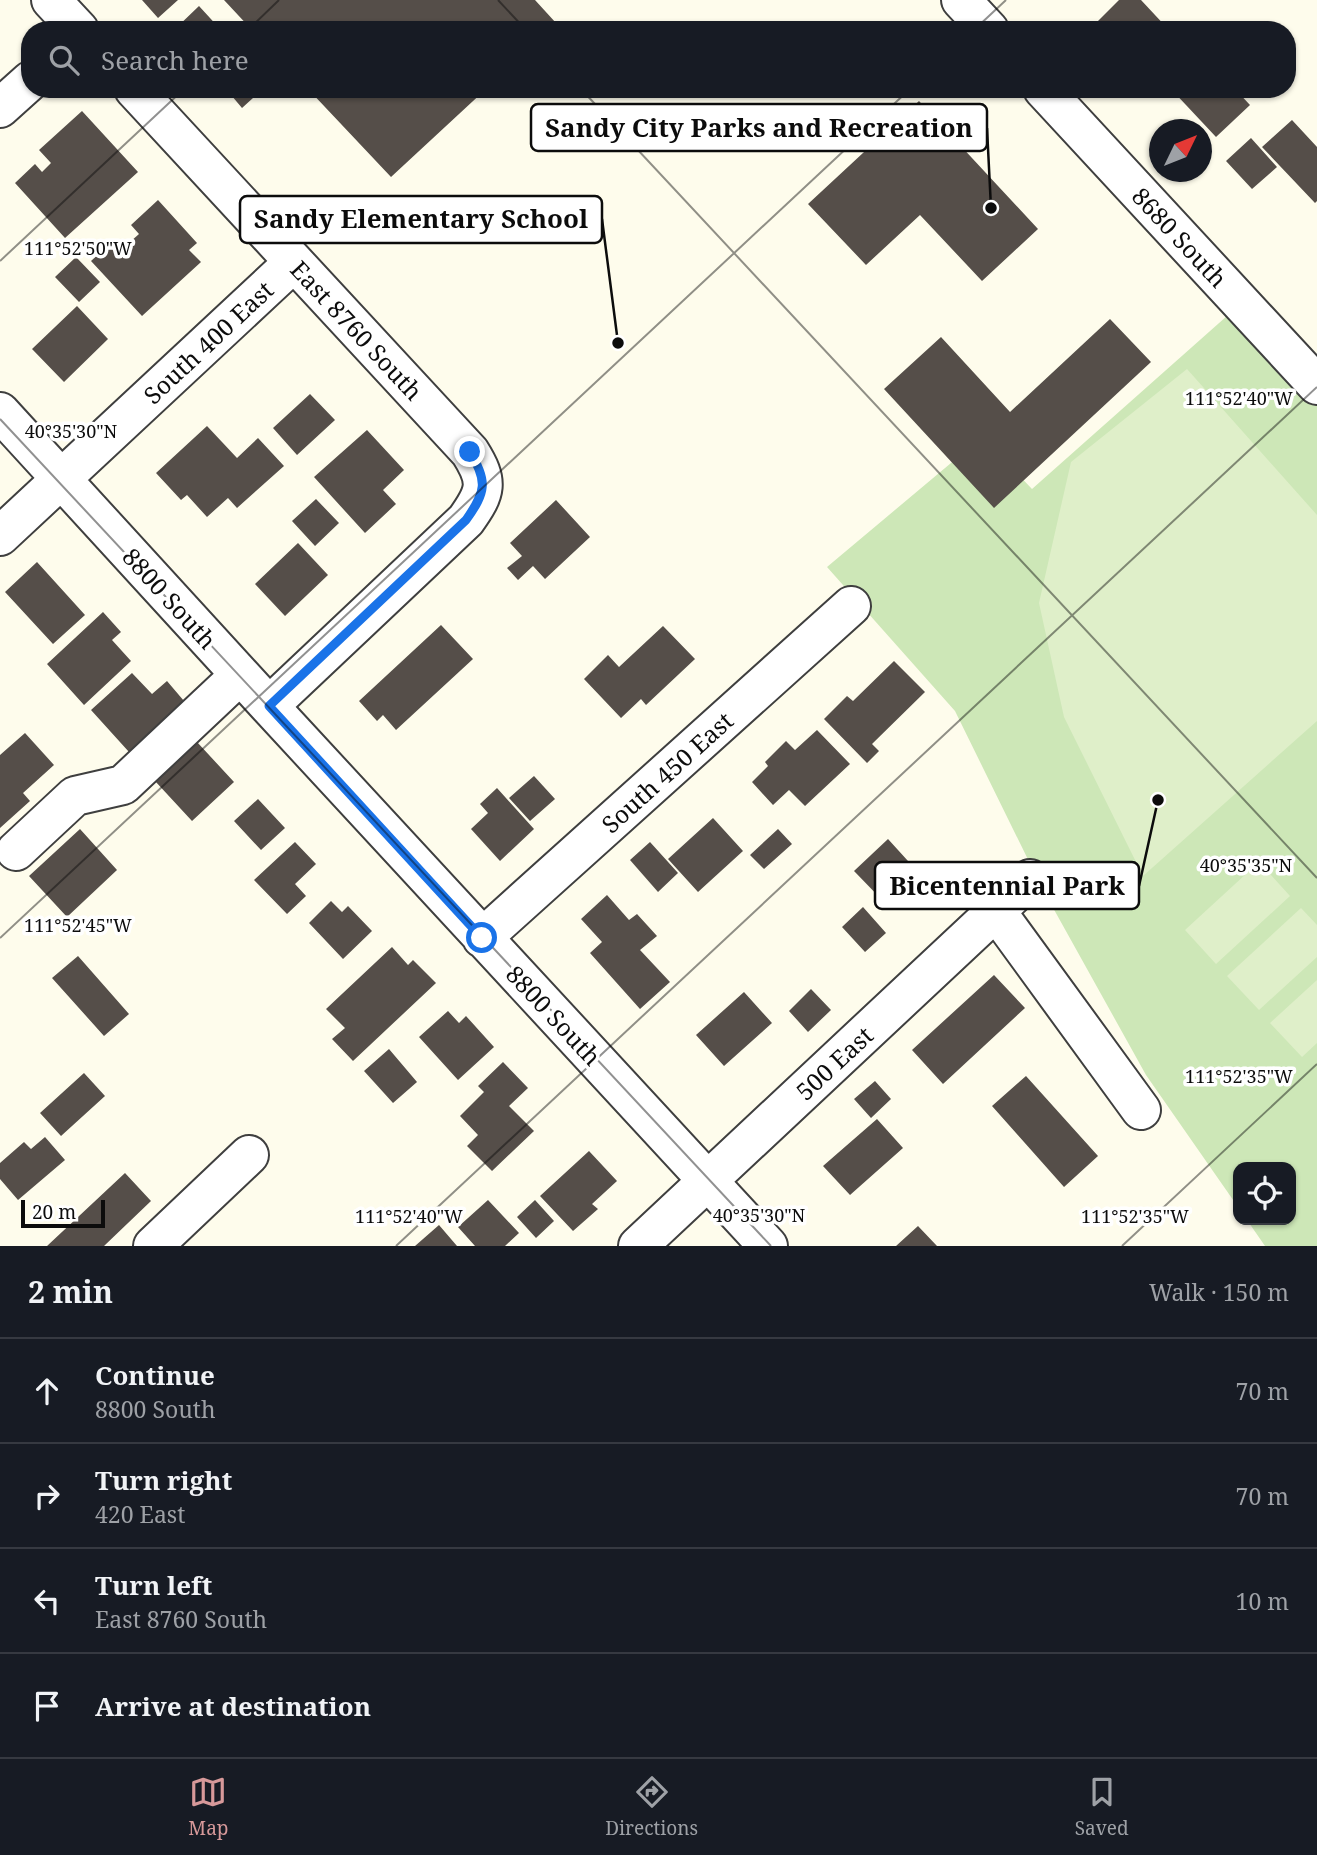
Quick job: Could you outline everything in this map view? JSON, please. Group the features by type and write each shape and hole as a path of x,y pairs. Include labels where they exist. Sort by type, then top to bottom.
{"street":[{"path":"51,0 71,21"},
{"path":"961,0 981,21"},
{"path":"0,108 21,89"},
{"name":"East 8760 South","path":"142,98 470,452 480,469 483,485 478,504 466,520 269,706"},
{"name":"8680 South","path":"1051,98 1317,385"},
{"name":"South 400 East","path":"0,536 294,262"},
{"name":"8800 South","path":"0,412 768,1246"},
{"name":"South 450 East","path":"482,938 851,606"},
{"path":"16,850 75,796 123,785 240,675"},
{"name":"500 East","path":"638,1246 1030,879"},
{"path":"996,911 1141,1110"},
{"path":"153,1246 249,1155"}],"green space":[{"path":"1254,292 1317,361 1317,1246 1265,1246 1250,1225 1296,1225 1296,1162 1233,1162 1233,1200 1146,1075 1042,888 955,711 827,567 982,437 1032,489"},
{"path":"1187,369 1317,515 1317,721 1143,876 1064,717 1039,603 1071,462"},
{"path":"1259,862 1290,896 1216,964 1185,930"},
{"path":"1301,908 1317,925 1317,957 1259,1010 1227,976"},
{"path":"1317,980 1317,1043 1302,1057 1270,1023"}],"building":[{"path":"142,0 178,0 158,18"},
{"path":"224,0 535,0 554,21 244,21"},
{"path":"1119,0 1141,0 1161,21 1098,21"},
{"path":"199,6 213,21 183,21"},
{"path":"234,98 253,98 242,108"},
{"path":"316,98 476,98 391,177"},
{"path":"1179,98 1243,98 1250,105 1216,137 1212,133 1212,119 1199,119"},
{"path":"919,101 1038,229 982,281 920,215 866,265 808,204"},
{"path":"82,111 138,172 65,238 15,183 35,164 42,172 51,163 39,150"},
{"path":"1292,120 1317,147 1315,203 1262,147"},
{"path":"1251,138 1277,167 1252,189 1226,161"},
{"path":"158,200 197,243 189,250 201,262 142,316 91,261 113,241 121,250 139,234 131,225"},
{"path":"76,257 100,282 79,302 55,277"},
{"path":"77,306 108,339 64,382 32,349"},
{"path":"1110,319 1151,362 994,508 884,389 941,337 1010,412"},
{"path":"310,394 335,420 297,455 273,428"},
{"path":"207,426 237,458 258,438 284,466 237,508 228,498 207,517 187,495 181,500 156,473"},
{"path":"367,430 404,470 383,490 396,504 365,533 314,477"},
{"path":"316,499 339,523 315,546 292,521"},
{"path":"556,500 590,537 545,579 533,566 518,580 507,568 522,556 510,543"},
{"path":"298,543 328,575 285,616 255,584"},
{"path":"37,562 85,615 53,644 5,592"},
{"path":"103,612 121,632 112,640 131,661 84,705 47,664"},
{"path":"441,625 473,659 396,730 383,715 377,721 359,701"},
{"path":"663,626 695,659 646,705 641,699 621,718 584,679 608,655 619,667"},
{"path":"894,661 925,692 872,744 879,751 867,763 824,719 847,696 853,701"},
{"path":"132,673 152,694 167,681 184,701 129,752 91,710"},
{"path":"817,730 850,764 805,806 789,790 773,805 752,782 768,766 765,762 786,741 795,750"},
{"path":"25,733 54,765 23,793 30,801 0,828 0,755"},
{"path":"197,742 234,782 192,821 155,781"},
{"path":"534,776 555,799 530,821 509,798"},
{"path":"497,788 534,829 500,861 471,829 488,813 480,804"},
{"path":"258,799 285,828 261,850 234,821"},
{"path":"713,818 743,851 698,892 668,859"},
{"path":"80,829 117,870 67,917 29,876"},
{"path":"778,829 792,844 764,869 750,855"},
{"path":"888,839 918,872 885,903 854,871"},
{"path":"295,842 316,864 295,884 306,896 287,914 254,880"},
{"path":"650,842 678,873 658,892 630,860"},
{"path":"607,895 629,920 637,914 657,936 640,950 670,982 640,1009 590,953 602,942 581,919"},
{"path":"331,901 342,912 348,906 372,931 343,959 309,923"},
{"path":"863,907 886,933 865,952 842,927"},
{"path":"392,947 408,965 413,960 436,983 353,1061 332,1039 345,1028 326,1009"},
{"path":"78,956 129,1014 104,1036 52,978"},
{"path":"994,975 1025,1008 943,1084 912,1050"},
{"path":"811,989 831,1010 808,1032 789,1011"},
{"path":"744,992 772,1023 724,1066 696,1035"},
{"path":"448,1011 459,1023 466,1016 494,1047 458,1080 419,1037"},
{"path":"389,1049 417,1082 393,1103 364,1071"},
{"path":"503,1062 528,1088 509,1106 534,1131 492,1171 467,1146 478,1135 460,1116 484,1092 478,1086"},
{"path":"84,1073 105,1096 61,1136 40,1113"},
{"path":"1026,1076 1098,1156 1064,1187 992,1106"},
{"path":"875,1081 891,1099 871,1118 854,1099"},
{"path":"877,1119 903,1148 850,1195 823,1166"},
{"path":"45,1137 65,1160 18,1200 0,1179 0,1163 24,1142 31,1149"},
{"path":"589,1151 617,1181 592,1204 598,1209 573,1231 540,1196"},
{"path":"125,1173 151,1201 104,1246 47,1246"},
{"path":"488,1200 519,1233 505,1246 475,1246 458,1227"},
{"path":"535,1200 554,1221 536,1238 517,1217"},
{"path":"439,1225 457,1246 415,1246"},
{"path":"918,1226 937,1246 896,1246"}],"place":[{"name":"Sandy City Parks and Recreation","path":"991,208"},
{"name":"Sandy Elementary School","path":"618,343"},
{"name":"Bicentennial Park","path":"1158,800"}],"route":[{"path":"470,452 480,469 483,485 478,504 466,520 269,706 482,938"}]}
